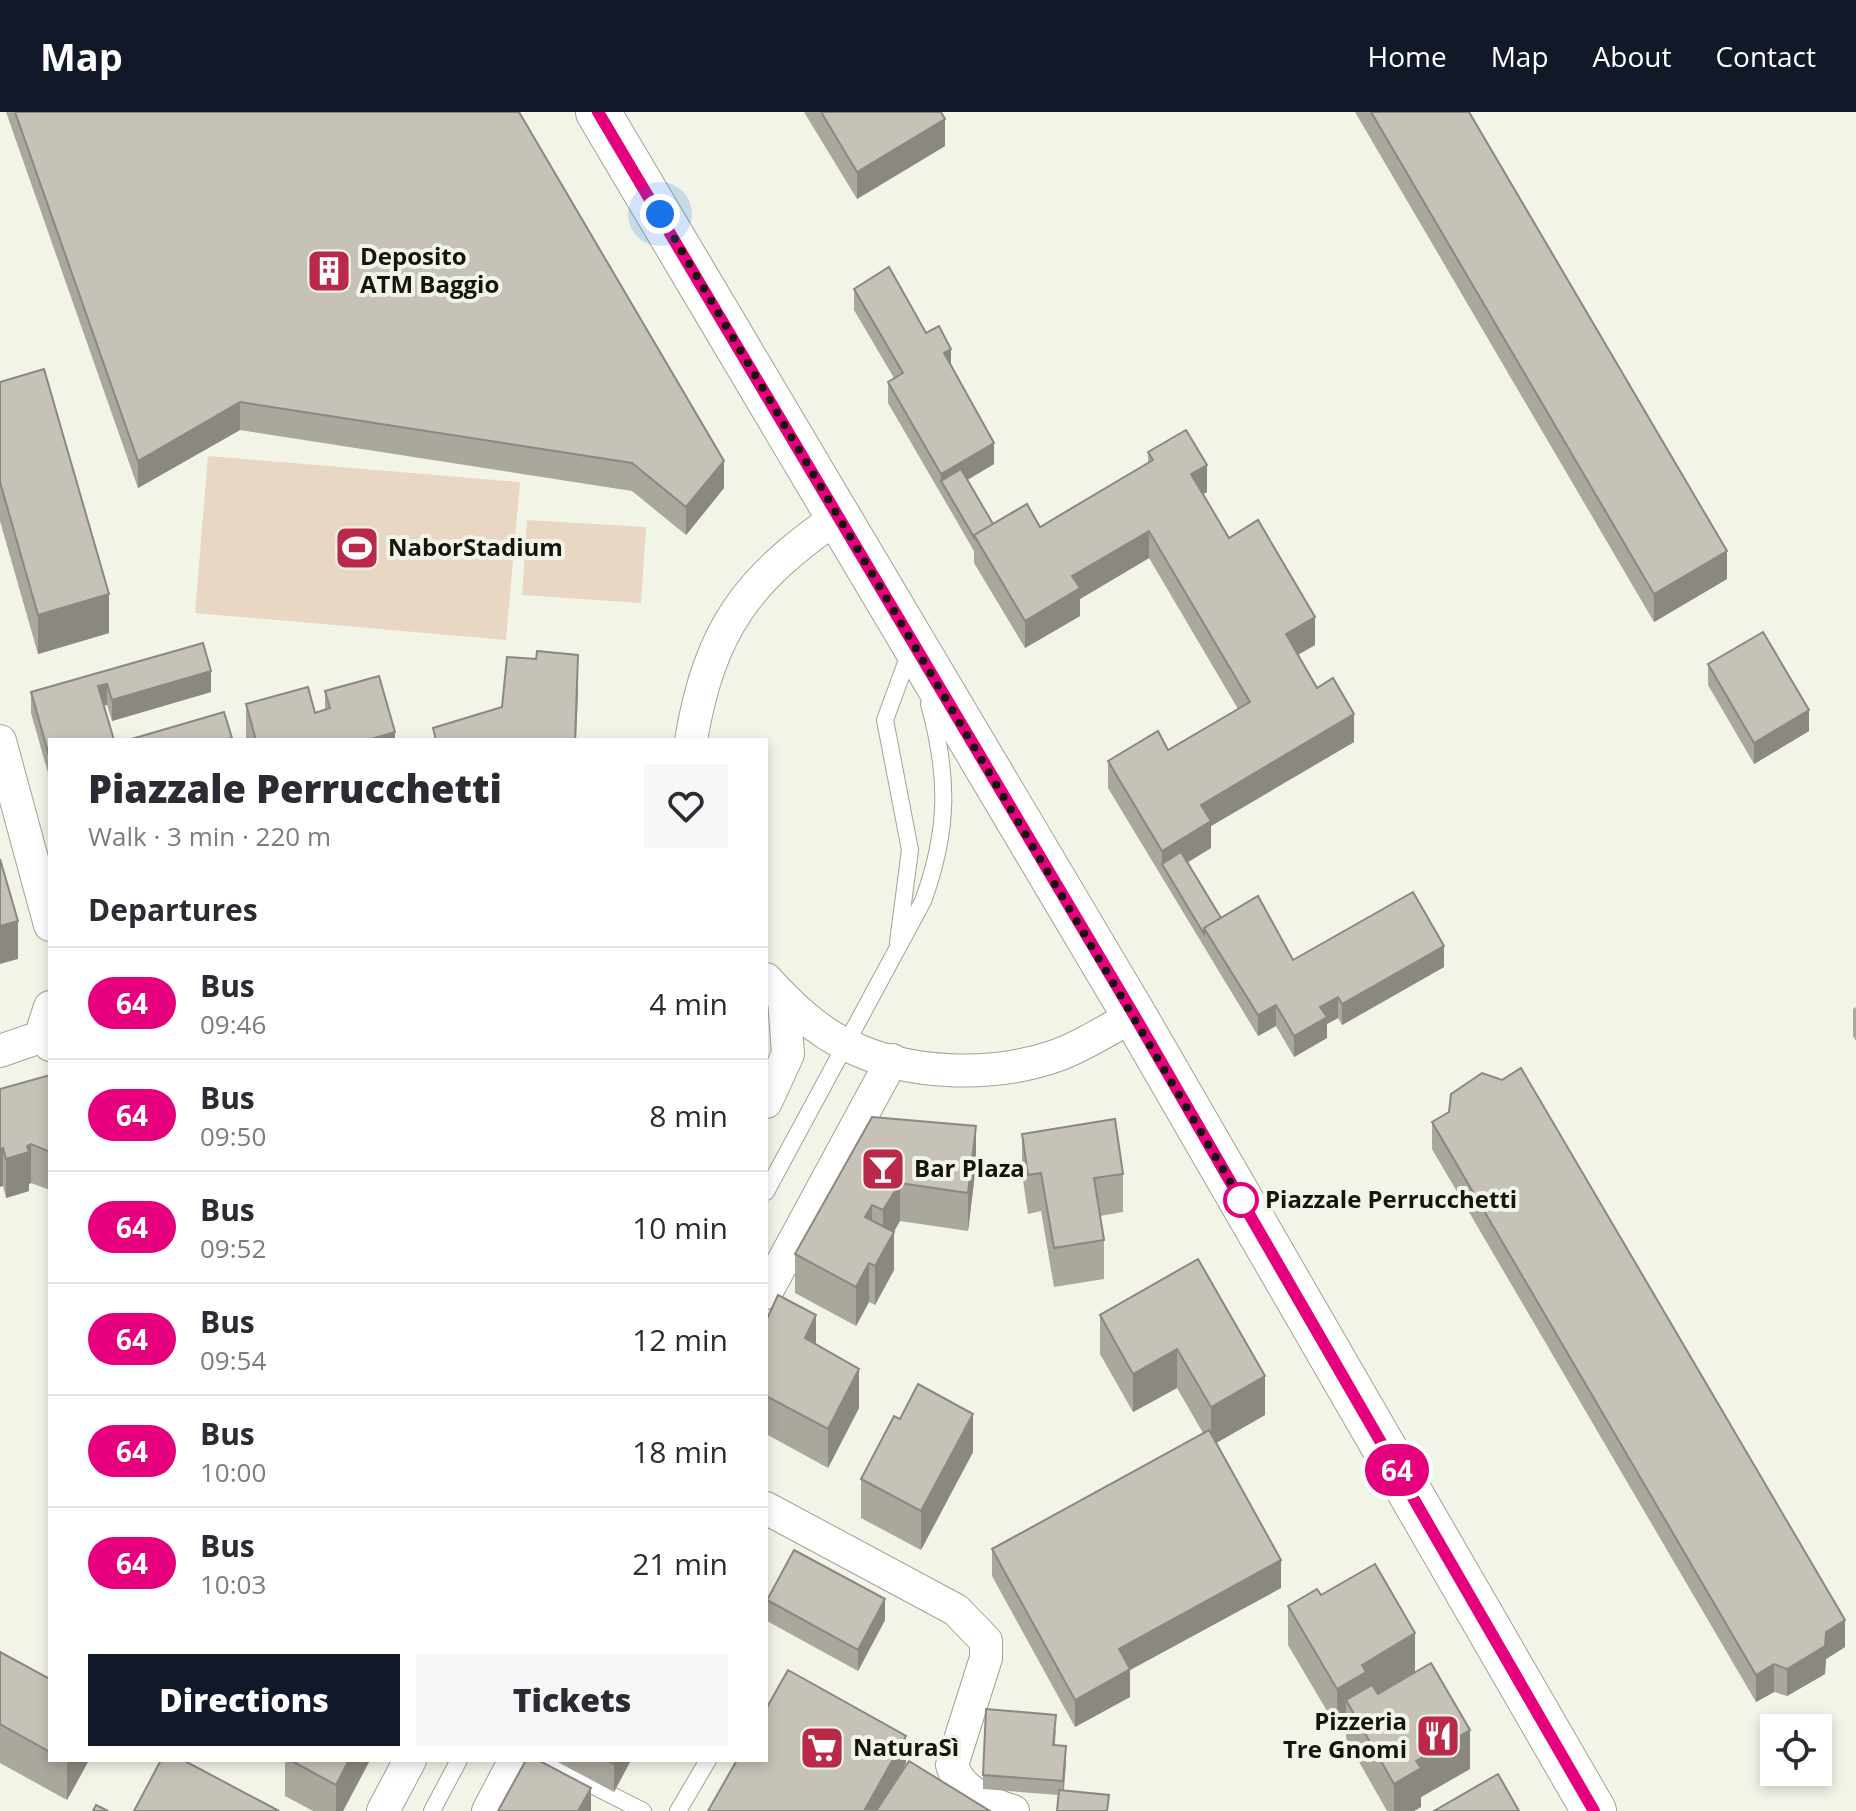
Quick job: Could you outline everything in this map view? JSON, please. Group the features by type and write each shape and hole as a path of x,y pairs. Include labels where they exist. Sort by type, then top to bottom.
{"street":[{"path":"598,112 1134,1015 1594,1811"},
{"path":"691,738 705,671 726,626 760,580 797,545 839,516"},
{"path":"0,741 48,918"},
{"path":"775,989 848,1046 892,1060 978,1071 1019,1065 1081,1046 1134,1015"},
{"path":"768,1098 788,1054 775,989"},
{"path":"0,1051 48,1029"},
{"path":"768,1289 892,1060"},
{"path":"768,1509 956,1610 986,1641 986,1658 952,1765 956,1780 1013,1811"},
{"path":"383,1811 409,1762"},
{"path":"488,1811 514,1762"}],"lane":[{"path":"897,948 910,850 885,720 913,644"},
{"path":"768,1188 848,1046 923,901 937,864 945,777 913,644"},
{"path":"432,1811 458,1762"},
{"path":"546,1762 643,1811"},
{"path":"678,1811 707,1762"}],"shaded area":[{"name":"NaborStadium","path":"208,456 520,482 506,640 195,613"},
{"path":"527,520 646,527 641,603 522,595"}],"building":[{"name":"Deposito ATM Baggio","path":"15,112 519,112 724,461 686,507 632,463 240,402 138,461"},
{"path":"821,112 941,112 945,119 857,172"},
{"path":"1371,112 1469,112 1727,551 1654,594"},
{"path":"889,267 926,333 939,326 951,349 944,353 994,443 941,474 888,382 903,373 854,289"},
{"path":"44,369 109,594 38,615 0,482 0,382"},
{"path":"1186,430 1207,465 1191,474 1229,538 1258,520 1315,617 1286,634 1317,688 1333,678 1354,714 1201,805 1211,821 1162,851 1108,761 1158,731 1168,750 1250,702 1149,531 1072,576 1080,588 1025,621 974,535 1027,504 1040,527 1153,460 1148,452"},
{"path":"961,469 993,524 974,537 941,481"},
{"path":"1763,632 1809,710 1754,743 1708,664"},
{"path":"203,643 211,671 112,700 107,684 98,686 113,738 48,738 48,752 31,692"},
{"path":"537,651 578,655 575,738 436,738 433,728 502,707 507,657 536,659"},
{"path":"379,676 395,732 375,738 255,738 246,704 308,687 315,713 330,708 325,691"},
{"path":"224,712 232,738 135,738"},
{"path":"1181,852 1221,918 1204,928 1204,934 1162,864"},
{"path":"0,859 18,921 0,926"},
{"path":"1413,892 1444,946 1342,1004 1338,997 1320,1007 1327,1017 1294,1036 1276,1005 1258,1015 1204,928 1258,896 1293,960"},
{"path":"1521,1068 1845,1620 1826,1632 1825,1646 1787,1669 1774,1664 1756,1675 1432,1122 1449,1112 1451,1094 1482,1073 1502,1080"},
{"path":"48,1076 48,1151 31,1144 27,1146 29,1152 6,1159 3,1148 0,1149 0,1089"},
{"path":"872,1117 976,1126 968,1193 900,1183 883,1210 872,1205 865,1217 894,1232 875,1266 869,1263 856,1287 795,1254"},
{"path":"1115,1119 1123,1174 1094,1178 1104,1240 1054,1248 1041,1173 1028,1175 1022,1134"},
{"path":"1198,1259 1265,1376 1211,1407 1177,1349 1133,1374 1100,1315"},
{"path":"778,1295 816,1315 805,1338 859,1369 828,1429 768,1397 768,1317"},
{"path":"918,1384 973,1414 921,1511 861,1479 894,1416 900,1419"},
{"path":"1209,1430 1281,1560 1119,1649 1130,1669 1075,1700 992,1549"},
{"path":"794,1550 885,1599 858,1650 768,1598"},
{"path":"1375,1564 1415,1633 1362,1665 1366,1672 1337,1689 1288,1606 1317,1589 1321,1595"},
{"path":"0,1652 48,1678 48,1751 0,1724"},
{"path":"1431,1663 1470,1730 1416,1761 1421,1768 1394,1784 1346,1700 1372,1685 1378,1694"},
{"name":"NaturaSì","path":"788,1670 906,1736 864,1811 708,1811 736,1762 768,1762 768,1705"},
{"path":"986,1709 1056,1715 1053,1745 1066,1746 1063,1781 983,1775"},
{"path":"909,1761 990,1811 876,1811"},
{"path":"160,1762 187,1762 279,1811 134,1811"},
{"path":"294,1762 348,1762 336,1785"},
{"path":"525,1762 542,1762 591,1788 578,1811 498,1811"},
{"path":"1498,1774 1519,1811 1434,1811"},
{"path":"1059,1790 1109,1795 1107,1811 1057,1811"},
{"path":"96,1805 108,1811 93,1811"}],"bus line":[{"name":"64","path":"598,112 1134,1015 1594,1811"}],"place":[{"name":"Deposito ATM Baggio","path":"329,271"},
{"name":"NaborStadium","path":"357,548"},
{"name":"Bar Plaza","path":"883,1169"},
{"name":"Piazzale Perrucchetti","path":"1241,1200"},
{"name":"Pizzeria Tre Gnomi","path":"1438,1736"},
{"name":"NaturaSì","path":"822,1748"}],"route":[{"path":"660,214 1241,1200"}]}
